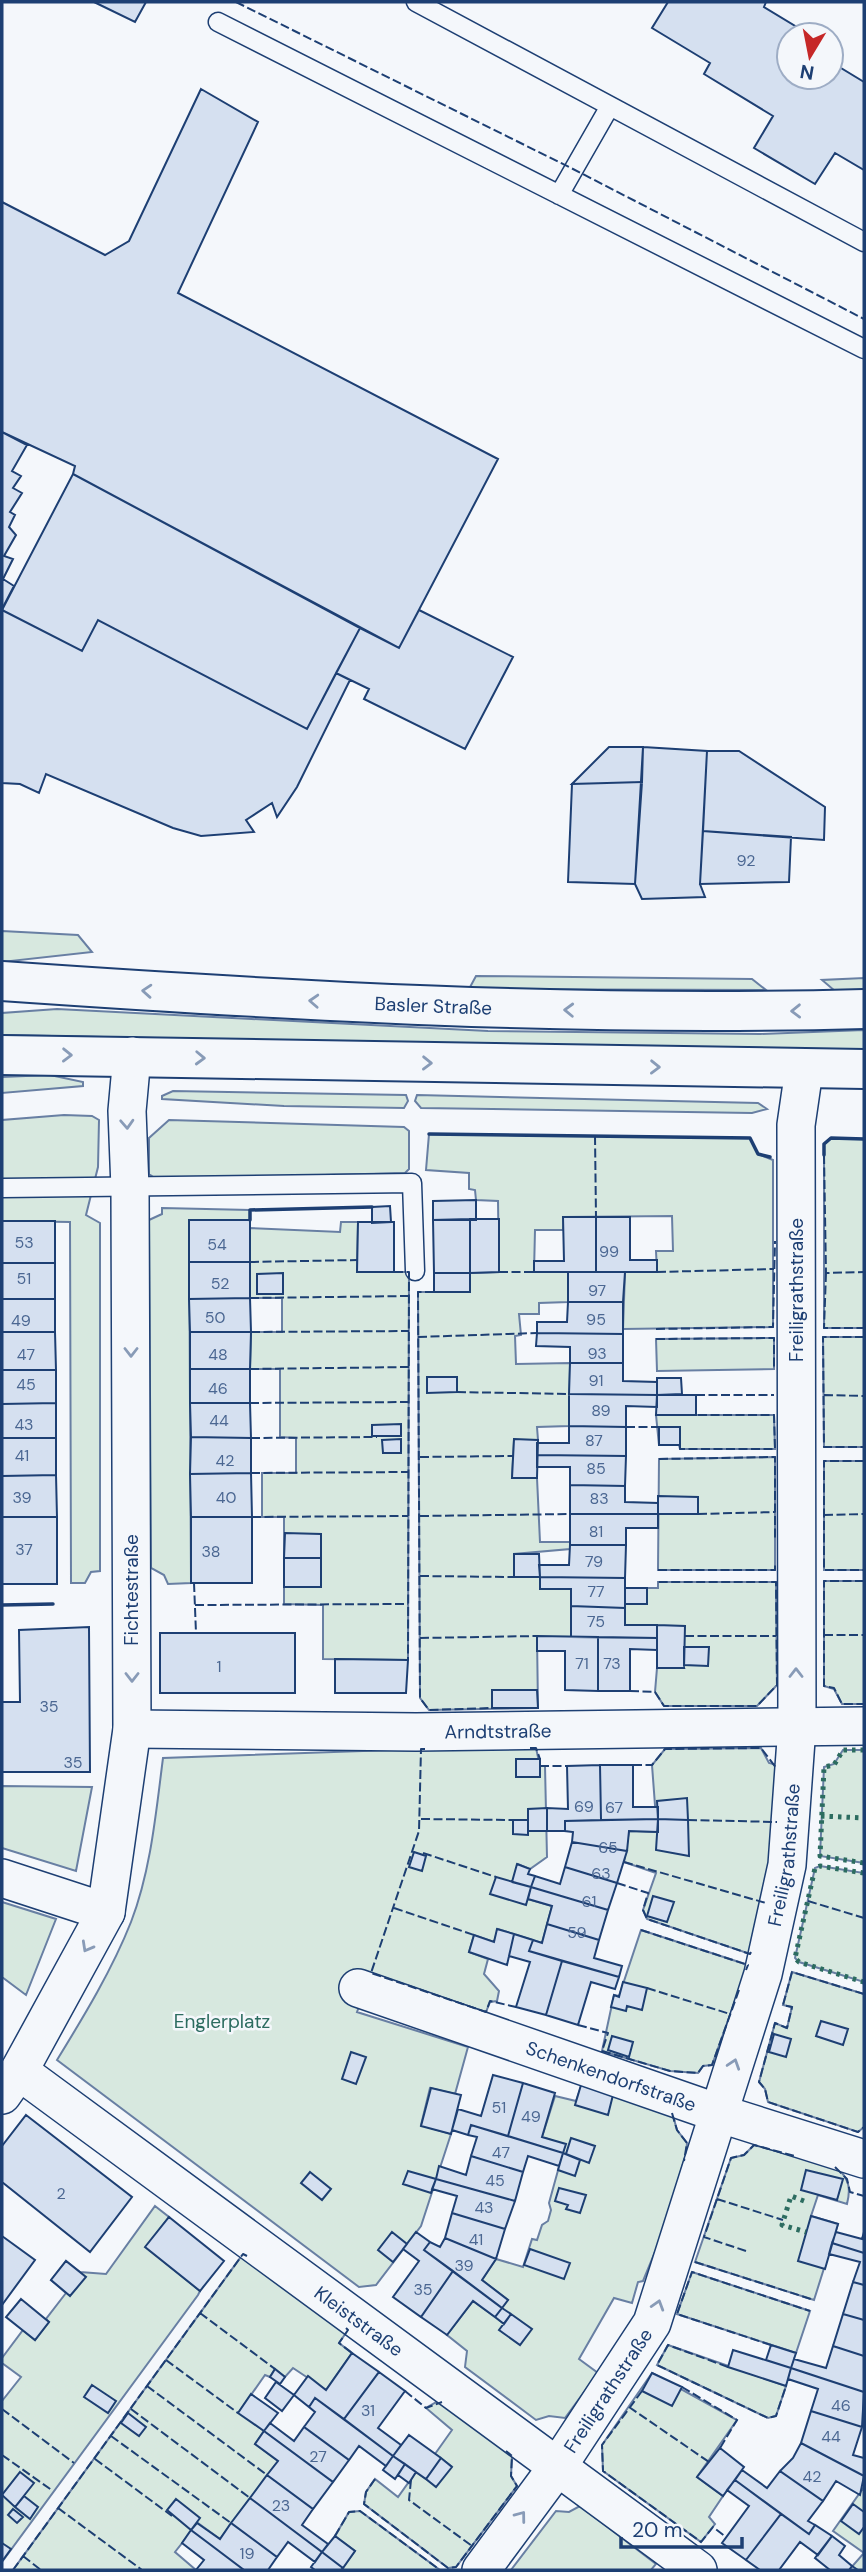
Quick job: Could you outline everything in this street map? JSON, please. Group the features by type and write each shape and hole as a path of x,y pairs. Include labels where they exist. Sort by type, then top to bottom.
{"main road":[{"name":"Basler Straße","path":"2,981 435,1006 666,1013 864,1009"},
{"path":"2,1055 864,1069"}],"street":[{"name":"Fichtestraße","path":"11,2083 106,1912 132,1729 130,1188 127,1111 132,1056"},
{"name":"Freiligrathstraße","path":"481,2570 558,2466 652,2323 763,1974 787,1865 797,1726 796,1125 804,1070"},
{"name":"Arndtstraße","path":"132,1729 416,1732 864,1726"},
{"path":"2,1878 106,1912"},
{"name":"Schenkendorfstraße","path":"358,1988 718,2113 864,2159"},
{"name":"Kleiststraße","path":"11,2083 558,2466 698,2570"}],"lane":[{"path":"416,2 864,242"},
{"path":"218,22 864,349"},
{"path":"559,195 610,106"},
{"path":"2,1188 412,1183 415,1270"}],"green space":[{"path":"2,931 78,935 92,952 2,962"},
{"path":"476,976 752,979 766,990 469,989"},
{"path":"864,978 864,990 835,991 822,980"},
{"path":"57,1009 488,1031 760,1034 864,1030 864,1052 2,1035 2,1013"},
{"path":"50,1075 83,1082 83,1086 2,1093 2,1077"},
{"path":"173,1091 406,1095 408,1101 404,1108 284,1106 162,1099 162,1096"},
{"path":"417,1095 758,1103 767,1109 752,1113 421,1108 415,1101"},
{"path":"64,1115 92,1116 99,1120 98,1167 86,1215 100,1223 100,1571 91,1572 85,1583 71,1583 70,1222 2,1221 2,1120"},
{"path":"169,1120 404,1127 409,1131 409,1169 405,1173 156,1179 149,1174 149,1138"},
{"path":"429,1134 750,1138 758,1154 773,1160 773,1327 623,1329 625,1272 657,1272 656,1251 673,1251 672,1216 564,1217 563,1230 535,1230 534,1272 568,1272 568,1302 539,1303 539,1314 519,1314 521,1335 515,1336 516,1364 570,1363 569,1426 537,1427 538,1440 514,1440 512,1478 537,1478 540,1542 570,1542 570,1549 514,1554 514,1577 540,1577 540,1589 571,1589 571,1637 537,1637 538,1708 429,1710 420,1698 418,1292 470,1292 470,1273 499,1272 498,1201 476,1200 475,1190 469,1189 469,1173 426,1170"},
{"path":"831,1138 864,1139 864,1328 824,1328 824,1144"},
{"path":"162,1208 250,1210 250,1220 189,1221 191,1583 168,1584 164,1575 151,1568 149,1220 162,1214"},
{"path":"341,1222 358,1222 357,1272 409,1272 408,1660 323,1659 323,1605 284,1604 284,1517 262,1517 262,1473 296,1473 296,1438 280,1437 280,1369 250,1369 251,1332 282,1332 282,1298 250,1298 250,1228 340,1232"},
{"path":"823,1337 864,1337 864,1447 824,1447"},
{"path":"774,1338 774,1369 657,1371 656,1339"},
{"path":"656,1415 774,1415 775,1449 680,1449 679,1445 659,1445"},
{"path":"775,1457 775,1570 658,1570 659,1459"},
{"path":"824,1461 864,1461 864,1570 824,1570"},
{"path":"824,1581 864,1581 864,1704 842,1704 834,1689 824,1686"},
{"path":"658,1582 776,1582 777,1685 757,1706 664,1706 655,1692 657,1668 684,1668 657,1625 625,1625 625,1588 658,1588"},
{"name":"Englerplatz","path":"536,1748 540,1766 545,1766 547,1857 530,1869 518,1864 513,1882 531,1887 528,1899 552,1906 542,1943 498,1929 494,1942 474,1935 469,1952 488,1959 484,1974 499,1991 497,2001 490,2002 486,2012 371,1974 357,2012 468,2047 455,2094 430,2088 421,2125 451,2134 421,2226 376,2285 359,2287 57,2060 106,1975 131,1922 148,1861 163,1758"},
{"path":"761,1748 769,1763 777,1765 777,1844 750,1954 647,1919 643,1910 656,1873 624,1862 629,1831 657,1832 652,1765 665,1749"},
{"path":"843,1750 864,1750 864,1863 820,1856 824,1767 834,1764"},
{"path":"2,1786 92,1787 76,1871 2,1848"},
{"path":"820,1866 864,1873 864,1982 799,1962 795,1958 815,1868"},
{"path":"2,1902 56,1919 26,1995 2,1977"},
{"path":"641,1930 748,1965 712,2065 703,2066 698,2073 670,2071 602,2051 614,1995 619,1996"},
{"path":"792,1972 864,1994 864,2127 858,2132 768,2102 765,2089 759,2082 775,2023 787,2028 792,2007 783,2005"},
{"path":"582,2084 672,2112 677,2130 687,2143 686,2154 660,2240 643,2281 638,2282 632,2303 614,2298 579,2359 598,2373 565,2418 549,2416 536,2420 465,2367 467,2351 447,2335 473,2301 494,2316 508,2300 482,2280 496,2259 523,2267 532,2239 537,2240 542,2225 548,2221 551,2210 549,2203 565,2145 542,2137 555,2096 576,2101"},
{"path":"754,2145 838,2168 847,2180 847,2204 818,2195 811,2216 838,2224 814,2300 695,2262 731,2158 744,2155"},
{"path":"155,2206 169,2217 146,2247 200,2291 2,2562 2,2401 21,2377 2,2363 2,2358 23,2330 35,2340 49,2322 46,2319 66,2293 51,2280 66,2261 80,2272 106,2274"},
{"path":"243,2254 348,2330 339,2343 352,2353 326,2390 293,2368 285,2377 275,2369 270,2377 265,2375 239,2412 264,2431 255,2444 278,2461 220,2539 198,2523 175,2552 196,2570 13,2570"},
{"path":"692,2272 810,2311 796,2353 677,2314"},
{"path":"668,2345 786,2386 776,2416 768,2418 657,2365"},
{"path":"652,2373 737,2420 697,2477 723,2496 709,2517 715,2524 701,2542 603,2471 602,2445"},
{"path":"440,2400 512,2456 511,2476 517,2486 456,2567 448,2568 364,2504 366,2492 375,2479 398,2497 416,2472 436,2486 451,2466 435,2454 452,2430 426,2408"},
{"path":"864,2487 864,2553 833,2531"},
{"path":"580,2506 656,2564 651,2570 511,2570 556,2511 569,2512"},
{"path":"360,2511 440,2570 341,2570 355,2551 335,2536 349,2512"},
{"path":"864,2553 864,2570 849,2570"}],"building":[{"path":"94,2 146,2 135,22"},
{"path":"668,2 766,2 764,7 787,21 775,21 775,91 845,91 845,70 864,82 864,170 835,153 815,184 754,148 773,116 704,74 710,63 652,28"},
{"path":"201,89 258,122 178,293 498,459 399,648 73,474 75,466 2,432 2,202 105,255 129,241"},
{"path":"2,432 27,445 12,471 21,476 13,488 22,493 10,512 15,515 9,527 16,535 4,556 13,559 3,579 14,586 2,609"},
{"path":"73,474 360,628 307,729 98,620 82,651 2,610"},
{"path":"2,610 82,651 98,620 307,729 336,673 350,680 297,787 277,817 272,803 246,820 254,832 201,836 173,828 46,774 39,793 20,784 2,783"},
{"path":"419,610 513,657 465,749 364,699 369,689 336,673 360,628 399,648"},
{"path":"609,747 643,747 642,782 572,784"},
{"path":"643,747 707,751 700,884 705,897 642,899 635,884"},
{"path":"707,751 739,751 825,807 824,840 703,831"},
{"path":"642,782 635,884 568,882 572,784"},
{"path":"703,831 791,837 789,882 700,884"},
{"path":"476,1200 476,1220 433,1220 433,1201"},
{"path":"390,1206 391,1222 372,1223 372,1207"},
{"path":"563,1217 596,1217 596,1272 534,1272 534,1261 564,1261"},
{"path":"596,1217 630,1217 630,1260 657,1260 657,1272 596,1272"},
{"path":"470,1219 470,1273 434,1273 433,1220"},
{"path":"470,1219 499,1219 499,1272 470,1273"},
{"path":"189,1220 250,1220 250,1262 189,1262"},
{"path":"2,1221 55,1221 55,1263 2,1263"},
{"path":"358,1222 394,1222 394,1272 357,1272"},
{"path":"189,1262 250,1262 250,1298 189,1299"},
{"path":"2,1263 55,1263 55,1299 2,1299"},
{"path":"568,1272 625,1272 623,1302 568,1302"},
{"path":"283,1273 283,1294 257,1294 257,1274"},
{"path":"434,1273 470,1273 470,1292 434,1292"},
{"path":"250,1298 251,1332 190,1332 189,1299"},
{"path":"2,1299 55,1299 55,1332 2,1332"},
{"path":"568,1302 623,1302 623,1334 537,1333 537,1322 567,1322"},
{"path":"2,1332 55,1332 56,1370 2,1370"},
{"path":"190,1332 251,1332 250,1369 190,1369"},
{"path":"537,1333 623,1334 623,1363 570,1363 570,1347 536,1346"},
{"path":"570,1363 623,1363 623,1381 657,1382 657,1395 569,1394"},
{"path":"190,1369 250,1369 250,1403 190,1403"},
{"path":"2,1370 56,1370 56,1403 2,1404"},
{"path":"427,1377 457,1377 457,1392 427,1393"},
{"path":"657,1378 681,1378 682,1394 657,1395"},
{"path":"569,1394 657,1395 657,1407 626,1406 626,1427 569,1426"},
{"path":"657,1395 696,1395 696,1415 656,1415"},
{"path":"56,1403 56,1438 2,1438 2,1404"},
{"path":"190,1403 250,1403 251,1438 191,1437"},
{"path":"401,1424 401,1436 372,1436 372,1425"},
{"path":"569,1426 626,1427 626,1456 537,1455 537,1443 569,1443"},
{"path":"659,1427 680,1427 680,1445 659,1445"},
{"path":"191,1437 251,1438 251,1473 190,1474"},
{"path":"2,1438 56,1438 56,1475 2,1476"},
{"path":"401,1439 401,1453 383,1453 382,1440"},
{"path":"514,1439 538,1440 537,1478 512,1478"},
{"path":"537,1455 626,1456 625,1486 570,1485 570,1467 537,1467"},
{"path":"251,1473 252,1517 191,1517 190,1474"},
{"path":"56,1475 57,1517 2,1517 2,1476"},
{"path":"570,1485 625,1486 625,1502 658,1503 658,1514 570,1514"},
{"path":"658,1496 698,1497 698,1514 658,1514"},
{"path":"570,1514 658,1514 658,1528 626,1528 626,1545 570,1545"},
{"path":"2,1517 57,1517 57,1584 2,1584"},
{"path":"191,1517 252,1517 252,1583 191,1583"},
{"path":"285,1533 321,1534 321,1558 284,1558"},
{"path":"570,1545 626,1545 625,1578 540,1577 539,1565 569,1565"},
{"path":"514,1554 539,1554 540,1577 514,1577"},
{"path":"284,1558 321,1558 321,1587 284,1587"},
{"path":"540,1577 625,1578 625,1608 571,1606 571,1589 540,1589"},
{"path":"625,1588 647,1588 647,1604 625,1604"},
{"path":"571,1606 625,1608 625,1625 657,1625 657,1638 571,1637"},
{"path":"657,1625 685,1626 684,1668 657,1668"},
{"path":"89,1627 90,1772 2,1772 2,1702 20,1702 19,1630"},
{"path":"160,1633 295,1633 295,1693 160,1693"},
{"path":"537,1636 598,1637 598,1691 565,1690 565,1651 537,1651"},
{"path":"598,1637 657,1638 657,1650 630,1649 630,1691 598,1691"},
{"path":"684,1647 709,1647 708,1666 684,1665"},
{"path":"335,1659 408,1660 406,1693 335,1693"},
{"path":"492,1690 537,1690 538,1708 492,1708"},
{"path":"516,1759 540,1759 540,1777 516,1777"},
{"path":"600,1765 633,1765 633,1807 658,1807 658,1819 601,1820"},
{"path":"600,1765 601,1820 565,1821 565,1831 547,1831 547,1808 568,1809 567,1766"},
{"path":"687,1798 688,1820 658,1819 657,1801"},
{"path":"547,1808 547,1831 528,1831 528,1809"},
{"path":"658,1819 658,1832 629,1831 627,1851 572,1842 573,1832 565,1831 565,1821"},
{"path":"658,1819 688,1820 689,1856 656,1850"},
{"path":"513,1820 528,1820 528,1835 513,1834"},
{"path":"572,1842 627,1851 617,1883 565,1867"},
{"path":"414,1852 426,1856 422,1871 409,1867"},
{"path":"517,1864 530,1869 528,1874 535,1876 531,1887 512,1882"},
{"path":"565,1867 617,1883 608,1910 531,1887 535,1876 560,1884"},
{"path":"496,1877 531,1887 526,1905 490,1894"},
{"path":"531,1887 608,1910 599,1940 547,1924 552,1906 528,1899"},
{"path":"653,1896 674,1902 667,1922 647,1916"},
{"path":"547,1924 599,1940 594,1958 622,1966 619,1977 529,1951 533,1940 542,1943"},
{"path":"497,1929 514,1934 507,1965 469,1952 474,1935 494,1942"},
{"path":"514,1934 533,1940 529,1951 562,1961 546,2015 516,2007 530,1962 509,1956"},
{"path":"562,1961 619,1977 615,1989 591,1982 578,2025 546,2015"},
{"path":"623,1982 647,1988 642,2010 627,2006 626,2011 611,2007 614,1995 619,1997"},
{"path":"821,2021 848,2029 843,2045 816,2036"},
{"path":"774,2034 791,2039 786,2057 769,2052"},
{"path":"612,2036 633,2042 629,2057 608,2050"},
{"path":"351,2052 366,2057 356,2084 342,2079"},
{"path":"493,2075 523,2083 508,2136 471,2125 468,2135 452,2130 458,2109 481,2116"},
{"path":"523,2083 555,2093 542,2137 566,2144 563,2153 508,2136"},
{"path":"581,2085 613,2095 608,2115 575,2105"},
{"path":"431,2088 461,2095 451,2134 421,2126"},
{"path":"26,2115 132,2197 90,2252 2,2182 2,2146"},
{"path":"471,2125 563,2153 559,2166 528,2156 523,2172 471,2156 477,2137 468,2135"},
{"path":"571,2138 595,2146 589,2163 566,2154"},
{"path":"563,2153 580,2160 575,2176 558,2170"},
{"path":"471,2156 523,2172 515,2201 436,2179 439,2166 466,2175"},
{"path":"806,2170 843,2179 837,2200 801,2190"},
{"path":"408,2171 436,2179 431,2193 403,2184"},
{"path":"310,2172 331,2189 322,2200 301,2183"},
{"path":"436,2179 515,2201 505,2229 452,2213 457,2196 432,2189"},
{"path":"559,2188 586,2195 580,2213 566,2209 568,2205 555,2201"},
{"path":"452,2213 505,2229 496,2259 445,2238"},
{"path":"811,2216 838,2224 825,2269 798,2261"},
{"path":"169,2217 224,2261 200,2291 145,2247"},
{"path":"392,2232 407,2244 393,2262 378,2250"},
{"path":"416,2232 430,2242 424,2250 453,2271 421,2317 393,2297 419,2261 403,2249"},
{"path":"836,2232 862,2239 864,2232 864,2253 832,2243"},
{"path":"2,2236 35,2260 2,2305"},
{"path":"445,2238 496,2259 482,2280 508,2300 502,2308 424,2250 430,2242 440,2247"},
{"path":"832,2243 864,2253 864,2285 853,2282 860,2262 829,2254"},
{"path":"530,2249 570,2263 564,2279 524,2265"},
{"path":"66,2261 86,2277 70,2296 51,2280"},
{"path":"453,2271 502,2308 495,2317 473,2301 447,2335 421,2317"},
{"path":"853,2282 864,2285 864,2320 843,2314"},
{"path":"21,2299 49,2322 35,2340 6,2317"},
{"path":"502,2308 511,2314 504,2324 495,2317"},
{"path":"511,2314 532,2329 520,2345 499,2330"},
{"path":"843,2314 864,2320 864,2356 833,2346"},
{"path":"771,2345 796,2353 791,2368 766,2360"},
{"path":"833,2346 864,2356 864,2392 791,2368 794,2359 826,2368"},
{"path":"733,2350 791,2368 786,2386 728,2367"},
{"path":"352,2353 379,2372 344,2419 315,2398 309,2407 294,2395 308,2376 326,2390"},
{"path":"791,2368 864,2392 862,2427 811,2411 818,2389 788,2379"},
{"path":"275,2369 285,2377 280,2384 270,2377"},
{"path":"379,2372 405,2391 378,2428 401,2445 393,2456 344,2419"},
{"path":"652,2373 682,2387 672,2406 642,2391"},
{"path":"276,2382 294,2395 282,2411 265,2398"},
{"path":"92,2385 116,2401 108,2413 84,2397"},
{"path":"251,2394 278,2413 264,2431 238,2413"},
{"path":"315,2398 393,2456 386,2466 359,2446 349,2460 304,2427 315,2412 309,2407"},
{"path":"811,2411 862,2427 853,2455 864,2458 864,2476 801,2443"},
{"path":"128,2413 146,2427 139,2436 121,2423"},
{"path":"270,2423 294,2441 304,2427 349,2460 333,2482 264,2431"},
{"path":"264,2431 333,2482 313,2509 267,2475 278,2461 255,2444"},
{"path":"409,2435 441,2458 426,2479 393,2456"},
{"path":"801,2443 864,2476 860,2495 836,2481 823,2501 780,2471 793,2458"},
{"path":"720,2448 744,2467 723,2496 697,2477"},
{"path":"393,2456 405,2464 395,2479 383,2470"},
{"path":"441,2458 452,2467 436,2487 426,2479"},
{"path":"405,2464 416,2472 409,2483 398,2475"},
{"path":"742,2470 767,2488 780,2471 823,2501 808,2521 815,2525 809,2534 735,2480"},
{"path":"20,2472 34,2483 15,2507 2,2495"},
{"path":"267,2475 313,2509 302,2525 328,2544 322,2552 250,2498"},
{"path":"735,2480 781,2514 746,2560 722,2543 749,2506 727,2490"},
{"path":"24,2496 38,2507 30,2519 15,2507"},
{"path":"250,2498 322,2552 315,2562 288,2542 277,2557 231,2523"},
{"path":"176,2499 200,2518 191,2530 167,2510"},
{"path":"853,2504 864,2512 864,2527 859,2534 841,2521"},
{"path":"13,2509 23,2517 17,2523 8,2515"},
{"path":"781,2514 809,2534 815,2525 832,2536 818,2555 800,2542 779,2570 760,2570 746,2560"},
{"path":"197,2523 220,2539 231,2523 277,2557 268,2570 244,2570 191,2530"},
{"path":"191,2530 244,2570 196,2570 204,2560 182,2543"},
{"path":"335,2536 355,2551 343,2568 322,2552"},
{"path":"832,2536 845,2546 839,2555 852,2566 849,2570 830,2570 815,2558"},
{"path":"2,2543 11,2549 3,2560 2,2560"},
{"path":"322,2552 343,2568 315,2570 311,2567"}],"hedge":[{"path":"864,1750 843,1750 834,1765 824,1767 820,1856 864,1863"},
{"path":"821,1816 864,1818"},
{"path":"864,1873 820,1866 815,1868 795,1958 799,1962 864,1982"},
{"path":"804,2201 791,2196 782,2225 806,2232"}],"fence":[{"path":"236,2 573,169 864,319"},
{"path":"595,1136 596,1217"},
{"path":"824,1155 826,1273 864,1272"},
{"path":"656,1329 773,1327 775,1241"},
{"path":"250,1262 357,1260"},
{"path":"657,1272 774,1269"},
{"path":"394,1272 409,1272 408,1660"},
{"path":"499,1272 534,1272"},
{"path":"826,1273 824,1328 864,1328"},
{"path":"434,1292 418,1292 420,1698 429,1710 492,1708"},
{"path":"250,1298 409,1296"},
{"path":"251,1332 409,1331"},
{"path":"418,1337 537,1333"},
{"path":"864,1337 823,1337 824,1447 864,1447"},
{"path":"656,1339 774,1338 774,1369"},
{"path":"250,1369 409,1367"},
{"path":"457,1392 569,1394"},
{"path":"696,1395 774,1395"},
{"path":"824,1395 864,1396"},
{"path":"250,1403 409,1402"},
{"path":"680,1445 680,1449 775,1449 774,1415 696,1415"},
{"path":"626,1427 659,1427"},
{"path":"251,1438 377,1437"},
{"path":"420,1457 513,1456"},
{"path":"659,1459 775,1457 775,1541"},
{"path":"864,1461 824,1461 824,1570 864,1570"},
{"path":"251,1473 408,1472"},
{"path":"698,1514 775,1512"},
{"path":"420,1516 570,1514"},
{"path":"824,1515 864,1514"},
{"path":"252,1517 408,1516"},
{"path":"658,1570 775,1570 775,1564"},
{"path":"420,1576 514,1577"},
{"path":"864,1581 824,1581 824,1686 834,1688 842,1704 864,1704"},
{"path":"630,1691 655,1692 664,1706 757,1706 777,1685 776,1582 658,1582"},
{"path":"194,1583 196,1633"},
{"path":"195,1605 408,1604"},
{"path":"824,1635 864,1635"},
{"path":"420,1638 537,1636"},
{"path":"685,1636 776,1636"},
{"path":"530,1748 536,1748 540,1759"},
{"path":"633,1765 652,1765 665,1749 761,1748 777,1769"},
{"path":"425,1749 421,1749 419,1831 371,1973 486,2012 490,2001 516,2007"},
{"path":"540,1766 567,1766"},
{"path":"421,1819 513,1820"},
{"path":"688,1820 777,1822"},
{"path":"423,1853 496,1877"},
{"path":"624,1862 766,1903"},
{"path":"617,1883 648,1893 643,1910 647,1919 750,1954 751,1952"},
{"path":"808,1901 864,1918"},
{"path":"394,1908 474,1935"},
{"path":"641,1930 748,1965 746,1970"},
{"path":"864,1994 792,1972 783,2005 792,2007 787,2028 775,2023 759,2082 765,2089 768,2102 858,2132 864,2127"},
{"path":"647,1988 730,2014"},
{"path":"578,2025 608,2033 602,2051 670,2071 698,2073 703,2066 712,2065 739,1990"},
{"path":"672,2113 677,2130 687,2143 684,2161"},
{"path":"746,2251 704,2237 731,2158 744,2155 754,2145 795,2156"},
{"path":"835,2167 847,2179 850,2192 864,2196"},
{"path":"717,2199 783,2220"},
{"path":"13,2570 243,2254 247,2256"},
{"path":"695,2262 814,2300"},
{"path":"771,2345 677,2314 692,2272 810,2311"},
{"path":"200,2313 275,2369"},
{"path":"346,2328 348,2330 339,2343 352,2353"},
{"path":"728,2367 668,2345 657,2365 768,2418 776,2416 786,2386"},
{"path":"166,2360 238,2413"},
{"path":"147,2386 267,2475"},
{"path":"682,2387 737,2420 720,2448"},
{"path":"405,2391 426,2408 442,2402"},
{"path":"642,2391 602,2445 603,2471 701,2542 713,2527 726,2537"},
{"path":"629,2407 709,2462"},
{"path":"2,2409 74,2463"},
{"path":"131,2409 250,2498"},
{"path":"111,2436 231,2523"},
{"path":"375,2479 366,2492 364,2504 448,2568 456,2567 517,2486 511,2476 512,2456 506,2451"},
{"path":"2,2455 53,2491"},
{"path":"95,2459 172,2516"},
{"path":"411,2480 409,2500 472,2546"},
{"path":"58,2508 142,2570"},
{"path":"335,2536 349,2512 360,2511 440,2570"},
{"path":"23,2556 41,2570"},
{"path":"852,2566 858,2570"}],"wall":[{"path":"429,1134 750,1138 758,1154 770,1157"},
{"path":"824,1155 824,1144 831,1138 864,1139"},
{"path":"250,1220 250,1210 372,1207"},
{"path":"2,1605 53,1604"}]}
